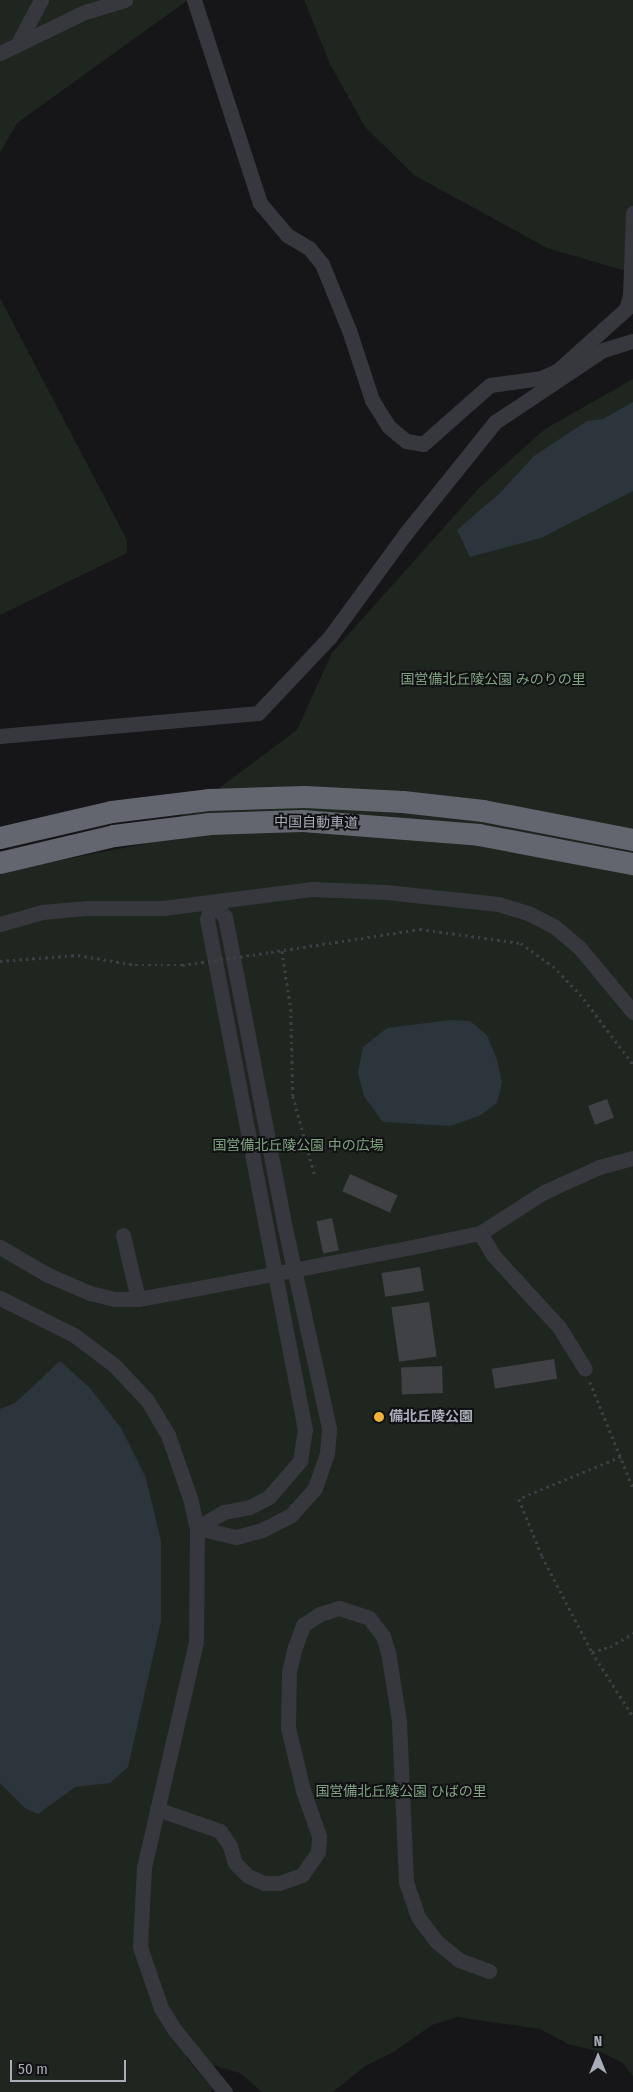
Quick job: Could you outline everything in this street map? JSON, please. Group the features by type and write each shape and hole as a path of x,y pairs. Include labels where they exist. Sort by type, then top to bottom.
{"highway":[{"name":"中国自動車道","path":"0,838 112,812 210,800 305,797 403,802 483,811 633,840"},
{"name":"中国自動車道","path":"0,863 114,836 210,824 303,821 479,835 633,864"}],"street":[{"path":"17,45 41,0"},
{"path":"0,54 84,12 125,0"},
{"path":"194,0 260,203 287,235 309,248 322,264 349,330 372,400 388,426 406,441 423,444 490,386 555,377 612,346 633,341"},
{"path":"0,736 258,713 330,638 405,534 495,422 555,377 626,309 630,295 633,214"},
{"path":"0,924 42,912 78,908 163,908 311,889 386,892 498,904 530,914 555,927 585,953 633,1012"},
{"path":"198,1528 224,1512 250,1507 269,1497 300,1460 305,1430 207,919 212,902"},
{"path":"198,1528 236,1537 262,1530 291,1515 315,1488 327,1453 330,1428 285,1228 225,917 212,902"},
{"path":"0,1247 46,1274 90,1293 114,1299 138,1299 480,1233 544,1192 599,1167 633,1158"},
{"path":"480,1233 493,1256 559,1328 585,1369"},
{"path":"123,1235 138,1299"},
{"path":"0,1298 74,1335 114,1366 147,1400 168,1435 180,1465 198,1528 196,1642 144,1867 140,1947 161,2008 174,2030 225,2092"},
{"path":"157,1809 220,1830 230,1846 235,1864 248,1876 264,1883 279,1884 302,1875 318,1852 319,1836 316,1820 303,1790 288,1728 289,1672 294,1650 302,1625 320,1614 339,1608 369,1618 386,1644 399,1721 406,1882 418,1917 437,1942 459,1960 489,1971"}],"path":[{"path":"0,961 78,955 135,965 182,965 420,929 520,943 553,966 580,994 633,1064"},
{"path":"282,951 291,1009 293,1096 316,1176"},
{"path":"585,1369 633,1488"},
{"path":"621,1457 519,1499 542,1556 592,1652 633,1716"},
{"path":"592,1652 610,1647 633,1633"}],"green space":[{"path":"0,0 188,0 17,123 0,153"},
{"path":"304,0 633,0 633,273 547,248 414,175 365,127 330,64"},
{"path":"0,298 127,540 127,553 0,615"},
{"path":"633,379 633,2076 623,2063 601,2052 568,2044 540,2029 457,2017 432,2025 395,2051 365,2066 333,2092 262,2092 240,2073 186,2057 212,2088 211,2092 0,2092 0,875 25,867 144,844 297,730 332,653 479,488 545,429"}],"shaded area":[{"path":"633,402 633,491 541,538 470,557 457,530 500,493 534,456 587,421 603,419"},
{"path":"450,1020 470,1021 487,1035 497,1060 502,1083 497,1103 479,1116 450,1126 383,1122 364,1096 358,1073 363,1047 387,1028"},
{"path":"60,1361 90,1388 121,1428 146,1478 161,1541 161,1621 128,1767 110,1783 75,1787 38,1814 25,1808 0,1783 0,1409 15,1403"}],"building":[{"path":"607,1099 614,1118 595,1125 588,1106"},
{"path":"350,1174 398,1195 390,1213 342,1191"},
{"path":"332,1218 339,1250 323,1254 316,1221"},
{"path":"420,1267 424,1291 385,1297 381,1273"},
{"path":"429,1302 437,1356 399,1362 391,1307"},
{"path":"554,1359 557,1379 495,1389 492,1369"},
{"path":"442,1366 443,1393 402,1394 401,1367"}],"place":[{"name":"備北丘陵公園","path":"379,1417"}],"park label":[{"name":"国営備北丘陵公園 みのりの里","path":"493,680"},
{"name":"国営備北丘陵公園 中の広場","path":"298,1146"},
{"name":"国営備北丘陵公園 ひばの里","path":"401,1792"}]}
